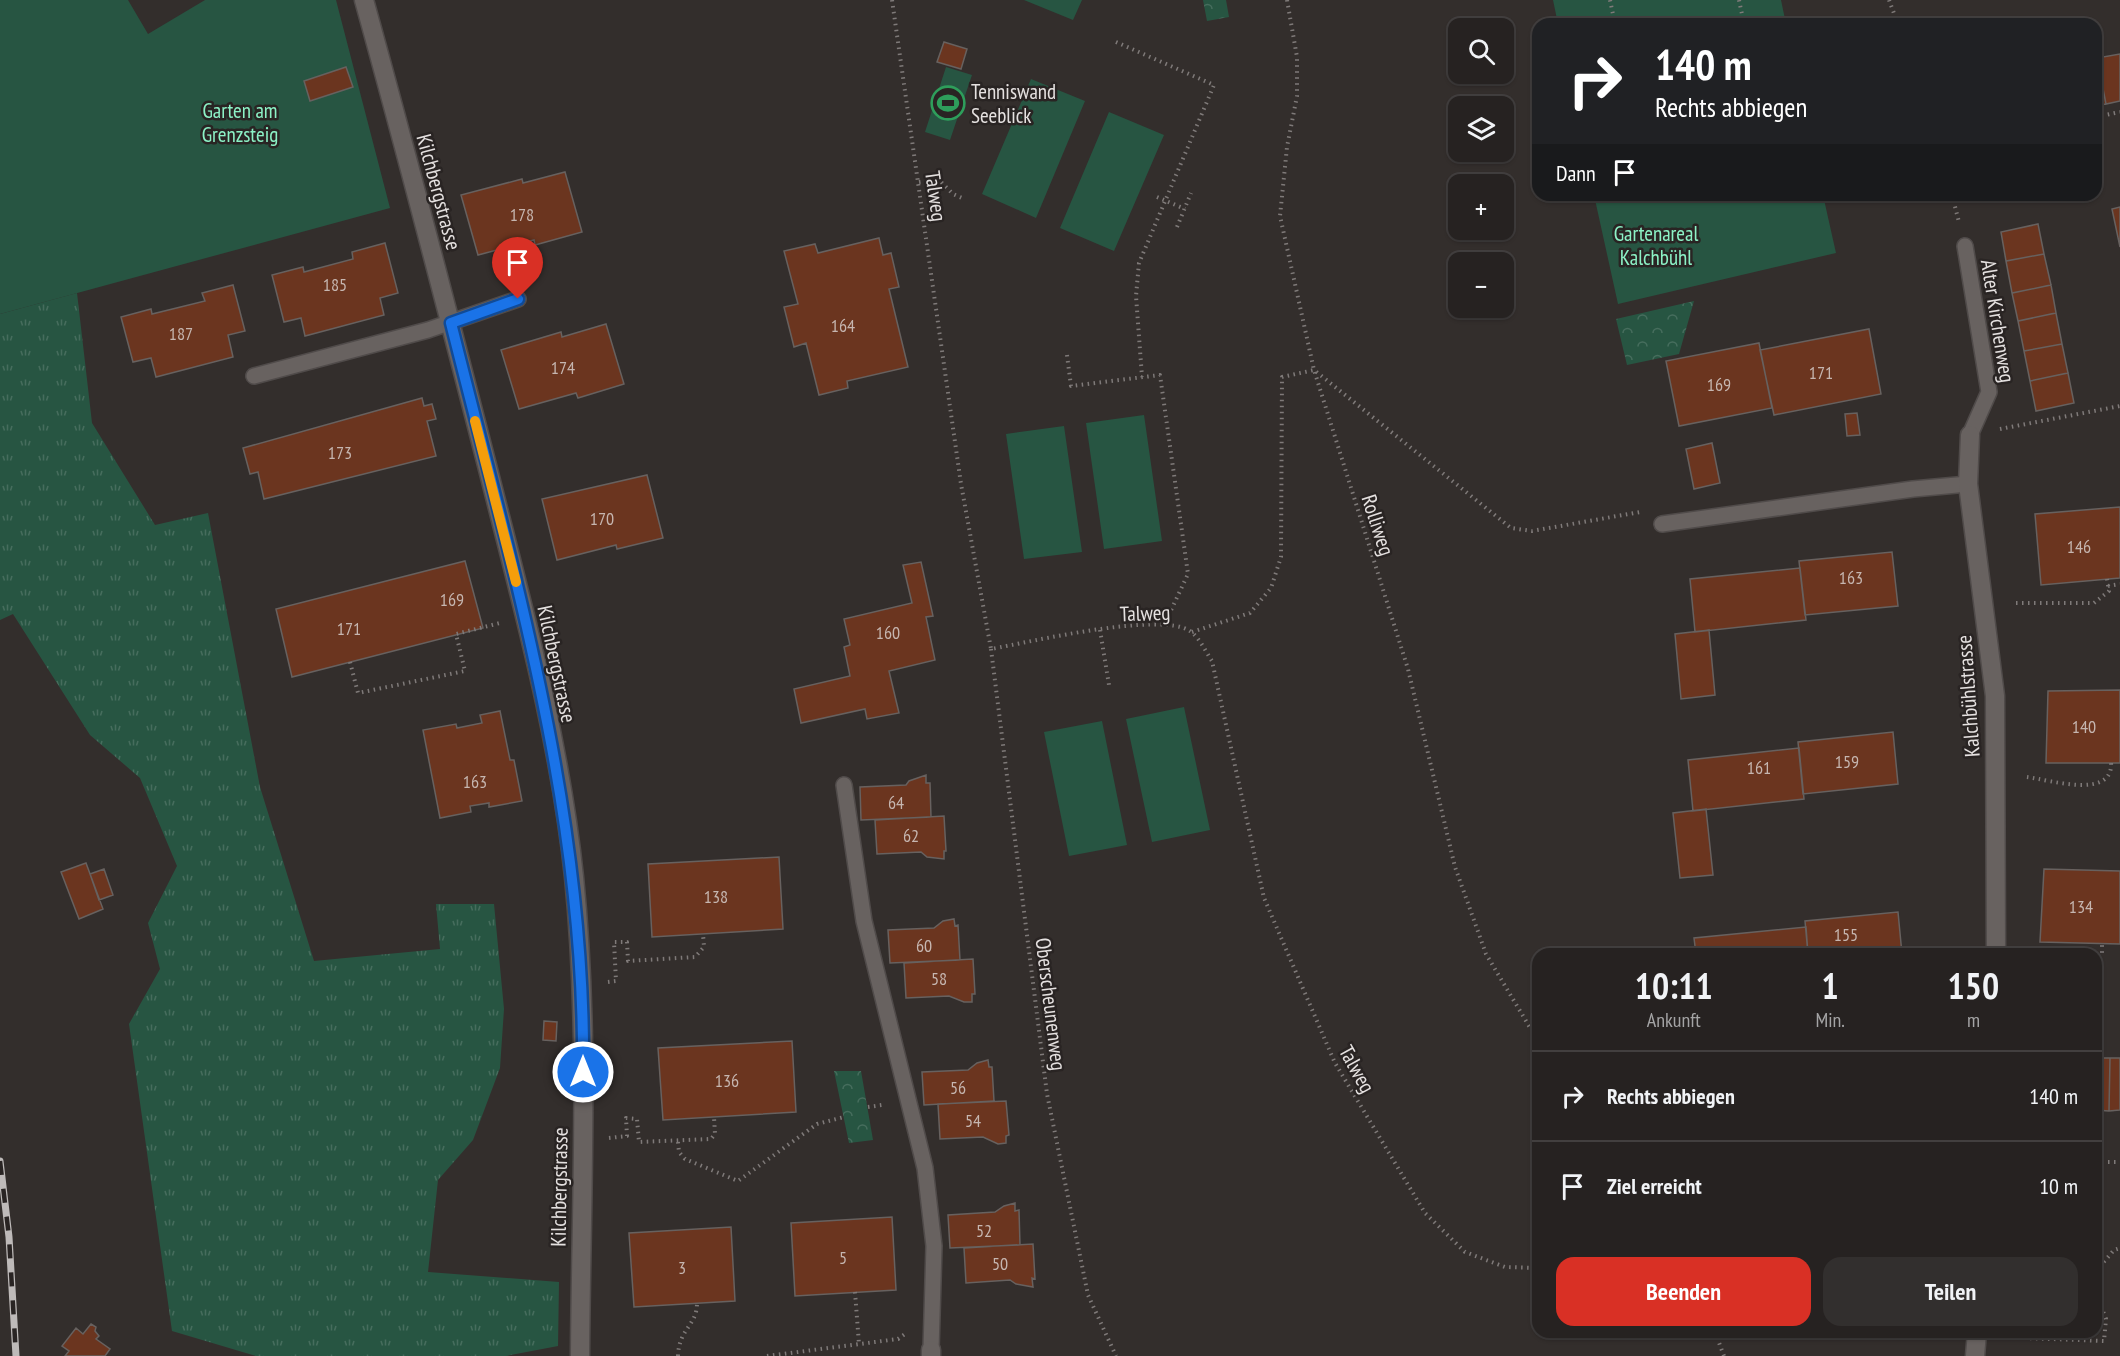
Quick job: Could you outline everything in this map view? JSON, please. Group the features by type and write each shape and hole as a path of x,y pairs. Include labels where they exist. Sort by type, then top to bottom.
{"street":[{"name":"Kilchbergstrasse","path":"364,0 451,323 543,700 564,804 579,941 583,1050 580,1356"},
{"name":"Kalchbühlstrasse","path":"1971,435 1968,484 1995,696 1996,948"},
{"path":"1975,1356 1976,1338"}],"lane":[{"name":"Alter Kirchenweg","path":"1965,246 1989,392 1971,435"},
{"path":"254,376 451,323 518,299"},
{"path":"1662,524 1913,489 1968,484"},
{"path":"844,785 864,921 925,1168 934,1246 931,1353"}],"path":[{"name":"Talweg","path":"892,0 961,484 991,649 1100,630 1164,623 1192,632 1212,661 1263,898 1335,1063 1425,1213 1465,1252 1505,1268 1532,1268"},
{"name":"Rolliweg","path":"1287,0 1297,57 1297,96 1287,147 1280,216 1314,370 1408,669 1455,867 1486,954 1532,1031"},
{"path":"1610,0 1614,18"},
{"path":"1739,0 1743,18"},
{"path":"1889,0 1896,18"},
{"path":"1116,42 1214,85 1139,263 1136,296 1142,377"},
{"path":"2102,116 2120,112"},
{"path":"919,182 938,179 953,194 962,198"},
{"path":"1178,227 1191,193"},
{"path":"1157,197 1185,209"},
{"path":"1067,355 1071,386 1160,375 1188,574 1164,623"},
{"path":"1192,632 1250,613 1271,588 1281,557 1282,377 1314,370 1511,528 1533,531 1647,511 1662,524"},
{"path":"2014,426 2120,406"},
{"path":"2016,603 2094,603 2109,591 2107,579"},
{"path":"2108,586 2120,584"},
{"path":"350,662 358,693 465,670 456,634 504,622"},
{"path":"1100,630 1109,685"},
{"name":"Oberscheunenweg","path":"991,649 1047,1094 1088,1295 1116,1356"},
{"path":"2027,777 2093,786 2107,780 2111,773 2111,762"},
{"path":"598,983 616,981 614,942 627,942 628,961 695,957 704,947 703,933"},
{"path":"2102,943 2102,948"},
{"path":"608,1138 627,1136 626,1118 637,1119 639,1142 678,1142 711,1138 715,1134 714,1117"},
{"path":"678,1142 680,1152 685,1159 738,1181 817,1124 844,1117"},
{"path":"2102,1162 2120,1162"},
{"path":"2102,1264 2114,1250 2120,1248"},
{"path":"855,1293 859,1344"},
{"path":"678,1356 678,1340 697,1314 697,1303"},
{"path":"2024,1338 2104,1341 2106,1319 2102,1309"},
{"path":"1717,1338 1724,1356"},
{"path":"767,1356 898,1339"}],"green space":[{"name":"Garten am Grenzsteig","path":"0,0 128,0 148,34 205,0 336,0 390,208 0,314"},
{"path":"1024,0 1082,0 1073,20"},
{"path":"1203,0 1226,0 1229,17 1207,21"},
{"path":"1553,0 1781,0 1785,18 1557,18"},
{"name":"Tenniswand Seeblick","path":"946,67 972,75 950,140 925,132"},
{"path":"1031,79 1085,101 1036,218 982,194"},
{"path":"1109,112 1164,135 1114,251 1060,228"},
{"name":"Gartenareal Kalchbühl","path":"1595,201 1824,201 1836,253 1618,304"},
{"path":"77,293 92,423 155,525 208,513 260,787 314,961 440,949 436,904 494,904 504,1009 500,1068 473,1140 438,1180 428,1272 559,1282 558,1346 506,1356 256,1356 172,1331 129,1024 160,969 148,923 177,866 140,778 90,735 13,614 0,620 0,314"},
{"path":"1694,301 1679,354 1627,365 1616,319"},
{"path":"1144,415 1162,541 1104,549 1086,423"},
{"path":"1064,426 1082,552 1024,559 1006,434"},
{"path":"1184,707 1210,830 1152,842 1126,719"},
{"path":"1102,721 1127,845 1069,856 1044,732"},
{"path":"834,1071 861,1071 873,1140 849,1143"}],"building":[{"path":"944,42 967,49 961,69 937,62"},
{"path":"2120,54 2120,101 2106,104 2102,84 2102,57"},
{"path":"346,67 353,87 310,101 304,81"},
{"path":"2102,84 2106,104 2102,105"},
{"path":"565,172 582,232 535,245 534,240 478,255 461,195 522,179 523,183"},
{"path":"2120,207 2120,247 2112,209"},
{"path":"2038,224 2044,254 2006,261 2001,232"},
{"path":"879,238 883,255 891,253 899,287 889,289 908,367 847,381 848,388 819,395 806,343 794,347 784,307 798,304 784,251 815,244 818,253"},
{"path":"385,243 398,293 380,298 384,315 305,336 301,318 284,322 272,275 303,267 304,272 353,259 352,252"},
{"path":"2044,254 2051,285 2012,293 2006,261"},
{"path":"233,285 245,331 228,335 233,357 156,377 151,358 133,362 121,317 151,309 152,314 205,301 202,293"},
{"path":"2051,285 2056,313 2018,321 2012,293"},
{"path":"2056,313 2062,344 2024,351 2018,321"},
{"path":"606,324 624,384 578,398 576,393 519,409 501,350 561,332 562,337"},
{"path":"1869,329 1881,394 1774,415 1760,350"},
{"path":"1759,343 1772,408 1679,426 1666,361"},
{"path":"2062,344 2068,373 2030,381 2024,351"},
{"path":"2068,373 2074,403 2036,411 2030,381"},
{"path":"422,398 424,406 432,404 436,419 427,421 436,456 264,499 258,472 250,474 243,448"},
{"path":"1857,413 1860,435 1847,436 1845,414"},
{"path":"1712,443 1720,483 1694,489 1686,449"},
{"path":"647,475 663,538 617,549 616,545 557,560 542,499"},
{"path":"2120,507 2120,578 2041,585 2035,514"},
{"path":"1892,552 1898,606 1805,615 1799,561"},
{"path":"465,561 483,628 292,677 276,609"},
{"path":"921,562 933,616 926,617 935,660 889,671 899,713 867,719 865,709 801,723 794,689 850,676 844,647 850,645 844,619 912,603 903,565"},
{"path":"1800,568 1806,620 1695,632 1690,579"},
{"path":"1709,630 1715,695 1681,699 1675,634"},
{"path":"2120,690 2120,763 2046,763 2048,691"},
{"path":"500,711 510,760 514,760 522,801 489,807 489,803 470,806 471,812 440,818 423,730 456,724 457,728 482,723 480,715"},
{"path":"1893,732 1898,784 1803,794 1798,742"},
{"path":"1799,748 1804,799 1693,811 1688,760"},
{"path":"926,775 926,783 930,783 931,817 861,820 860,787 906,785 909,781"},
{"path":"1706,809 1713,875 1680,878 1673,813"},
{"path":"944,816 946,851 944,851 944,859 927,857 921,852 877,854 875,820"},
{"path":"779,857 783,929 652,937 648,864"},
{"path":"86,863 103,909 79,919 61,872"},
{"path":"104,869 113,895 99,900 90,874"},
{"path":"2044,869 2120,871 2120,944 2040,942"},
{"path":"1898,912 1901,948 1807,948 1805,921"},
{"path":"954,919 955,926 958,925 960,960 890,963 888,930 934,928 943,921"},
{"path":"1806,927 1808,948 1695,948 1694,938"},
{"path":"973,959 975,994 972,994 972,1002 964,1002 949,996 906,998 904,963"},
{"path":"544,1021 557,1022 556,1041 543,1040"},
{"path":"792,1041 796,1112 663,1120 658,1048"},
{"path":"2102,1058 2110,1058 2109,1111 2102,1110"},
{"path":"2110,1058 2120,1058 2120,1110 2109,1111"},
{"path":"988,1060 989,1067 992,1067 994,1101 924,1105 922,1072 968,1070 977,1063"},
{"path":"1006,1101 1009,1135 1006,1136 1006,1143 998,1144 983,1137 940,1139 938,1104"},
{"path":"1015,1203 1015,1211 1019,1210 1020,1245 950,1248 948,1215 995,1212"},
{"path":"892,1217 896,1290 795,1296 791,1223"},
{"path":"731,1227 735,1301 634,1307 629,1233"},
{"path":"1033,1244 1035,1279 1032,1278 1033,1287 1016,1284 1010,1280 966,1283 964,1248"},
{"path":"91,1324 96,1327 95,1331 99,1336 96,1339 110,1349 105,1356 65,1356 69,1351 62,1346 76,1328 83,1334"}],"railway":[{"path":"0,1161 9,1237 16,1356"}],"slow traffic":[{"path":"475,421 516,582"}],"place":[{"name":"Tenniswand Seeblick","path":"948,103"}],"route":[{"path":"518,299 451,323 517,588 564,804 579,941 583,1072"}]}
